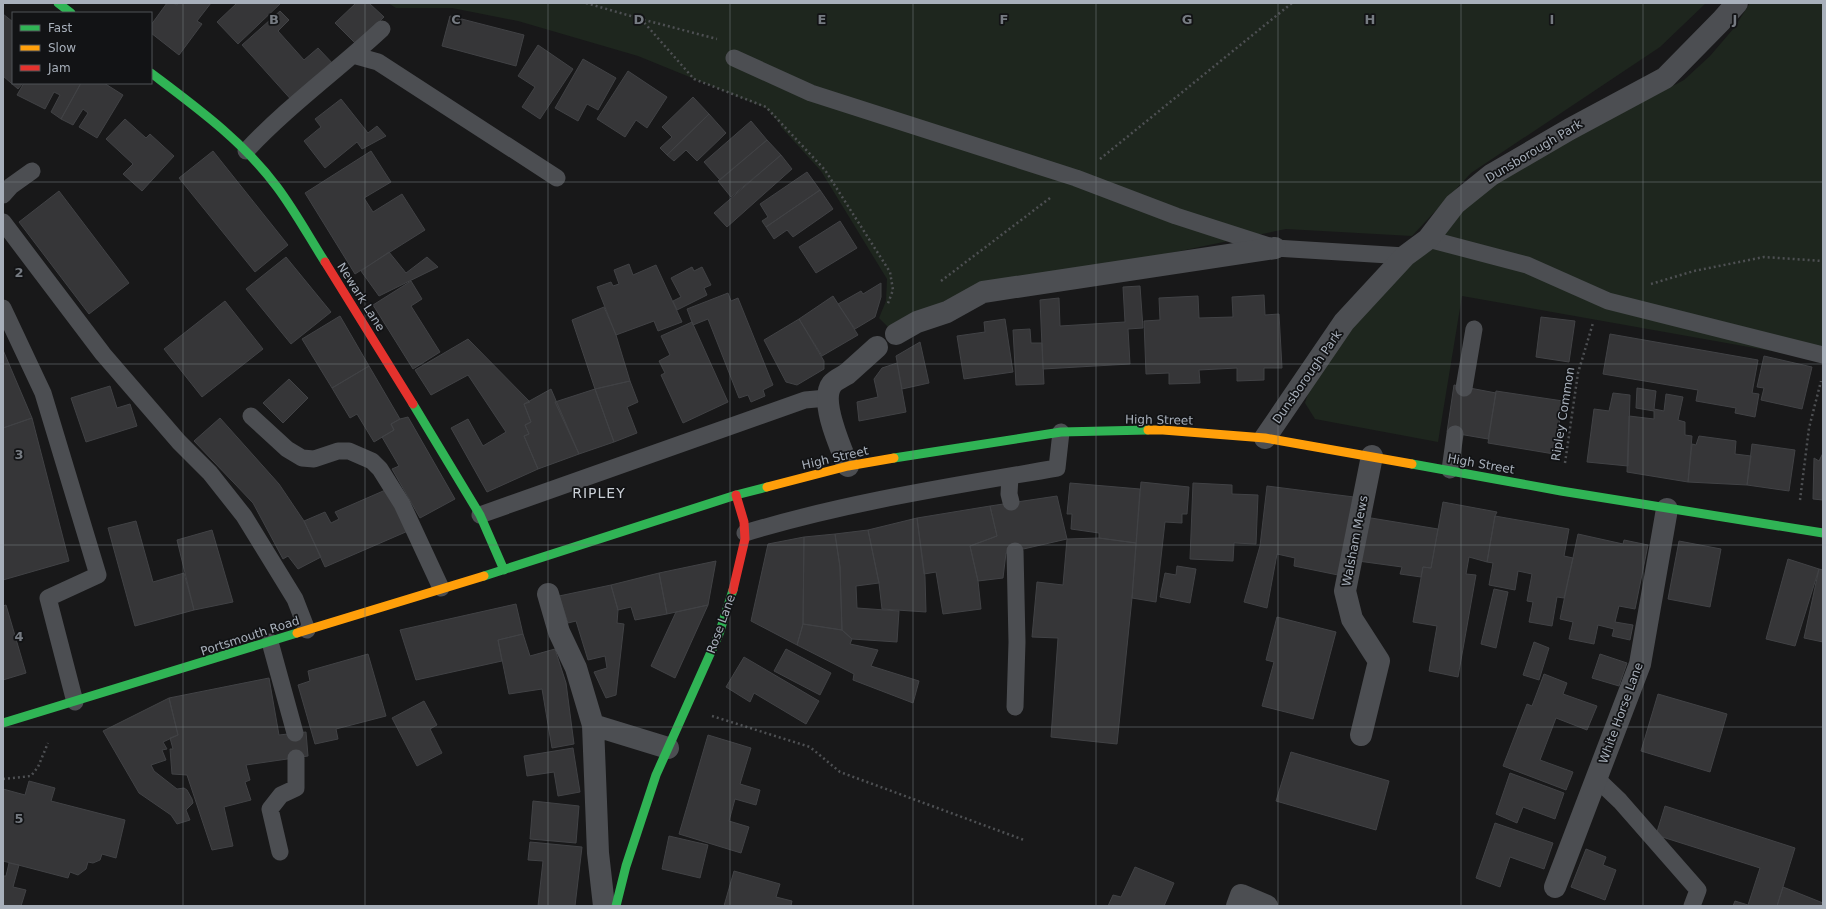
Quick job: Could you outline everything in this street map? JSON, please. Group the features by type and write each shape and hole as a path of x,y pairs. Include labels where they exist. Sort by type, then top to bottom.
{"main road":[{"path":"58,3 70,12"},
{"name":"Newark Lane","path":"152,74 213,120 246,151 277,187 362,320 480,515 504,570"},
{"name":"High Street","path":"504,570 736,495 848,466 900,456 1061,432 1163,430 1265,438 1450,470 1560,491 1823,533"},
{"name":"Rose Lane","path":"616,906 626,866 656,775 719,634 741,565 745,533 744,522 736,495"},
{"name":"Portsmouth Road","path":"3,723 504,570"}],"street":[{"name":"Dunsborough Park","path":"1265,438 1344,322 1406,256 1428,239 1455,204 1491,175 1570,129 1665,78 1737,3"},
{"path":"896,334 917,322 948,312 983,292 1275,248"},
{"path":"848,466 835,433 827,398 832,384 877,347"},
{"name":"Walsham Mews","path":"1361,735 1380,661 1352,619 1345,591 1372,456"},
{"name":"White Horse Lane","path":"1555,887 1640,664 1667,509"},
{"path":"548,594 559,632 576,668 593,726 598,853 604,906"},
{"path":"593,726 668,748"},
{"path":"1237,906 1241,895 1267,906"}],"lane":[{"path":"246,151 262,134 382,28"},
{"path":"353,55 378,62 557,178"},
{"path":"734,58 810,93 1076,178 1176,216 1275,248 1406,256"},
{"path":"3,195 11,186 32,171"},
{"path":"3,222 103,354 179,442 210,473 244,516 294,599 306,630"},
{"path":"1428,239 1527,265 1608,301 1823,354"},
{"path":"3,308 43,393 98,575 48,598 75,702"},
{"path":"1464,388 1474,329"},
{"path":"480,515 805,400 827,398"},
{"path":"251,416 287,449 302,458 314,459 338,450 349,451 372,461 380,470 402,504 441,588"},
{"path":"745,533 786,520 905,495 1058,468 1061,432"},
{"path":"1450,470 1455,434"},
{"path":"1010,476 1009,494 1011,502"},
{"path":"1015,551 1017,642 1015,707"},
{"path":"270,642 295,733"},
{"path":"280,852 270,809 281,795 296,788 296,758"},
{"path":"1597,779 1620,801 1698,890 1692,906"}],"path":[{"path":"586,3 726,41 734,58"},
{"path":"641,19 694,79 766,107 825,170 890,272 893,290 886,309"},
{"path":"1608,301 1632,290 1694,271 1764,257 1823,261"},
{"name":"Ripley Common","path":"1560,491 1578,372 1595,317"},
{"path":"1800,502 1809,428 1822,375"},
{"path":"687,708 810,747 840,772 1024,840"},
{"path":"3,779 31,776 38,767 48,743"}],"shaded area":[{"path":"388,3 1706,3 1660,47 1471,173 1412,236 1286,229 949,299 890,329 879,318 886,301 887,279 821,171 780,126 781,125 766,108 638,56 518,21 452,8 396,8"},
{"path":"1750,3 1823,3 1823,361 1462,296 1438,442 1315,419 1305,403 1312,382 1351,325 1469,203 1505,174 1684,80 1710,56 1734,28"}],"building":[{"path":"167,3 177,5 178,3 211,3 197,21 202,24 179,55 152,34 152,24"},
{"path":"237,3 281,3 238,44 217,22"},
{"path":"356,3 369,3 384,17 356,44 335,23"},
{"path":"280,11 289,20 278,31 304,60 318,48 336,67 295,104 242,45"},
{"path":"3,14 12,21 12,84 3,76"},
{"path":"450,16 524,35 516,66 442,46"},
{"path":"538,45 573,69 540,119 522,107 535,87 518,76"},
{"path":"583,59 616,78 598,110 587,104 578,121 555,108"},
{"path":"628,71 667,97 647,128 636,120 625,137 597,119"},
{"path":"12,84 22,84 18,89"},
{"path":"23,84 80,84 61,119 51,112 60,95 54,92 45,109 17,95"},
{"path":"80,84 106,84 123,95 97,138 79,127 88,113 83,109 73,125 61,119"},
{"path":"693,97 709,114 667,155 660,148 672,137 662,127"},
{"path":"341,99 368,133 377,126 386,136 362,149 357,142 325,168 304,141 321,127 315,119"},
{"path":"709,114 726,133 697,161 686,150 674,161 667,155"},
{"path":"125,119 146,138 150,134 174,156 142,191 123,174 133,164 106,139"},
{"path":"751,121 767,140 720,180 704,162"},
{"path":"767,140 781,155 731,197 718,181"},
{"path":"213,151 288,245 255,272 179,178"},
{"path":"371,151 391,182 364,198 373,212 402,194 425,230 355,274 305,193"},
{"path":"781,155 792,169 727,227 714,213"},
{"path":"807,172 820,190 766,227 762,221 768,217 760,204"},
{"path":"820,190 833,209 793,237 787,230 774,239 766,227"},
{"path":"59,191 129,283 89,314 19,222"},
{"path":"840,221 857,248 816,273 799,247"},
{"path":"389,252 406,273 427,257 438,267 379,296 361,271"},
{"path":"286,257 331,312 291,344 246,289"},
{"path":"629,264 633,275 656,265 682,322 658,331 654,321 616,335 597,287 611,282 613,286 619,284 614,270"},
{"path":"692,267 694,271 702,267 711,285 704,288 707,295 677,310 673,301 681,297 671,278"},
{"path":"411,281 422,299 411,306 440,352 413,369 373,305"},
{"path":"881,283 881,297 875,317 855,329 838,304 861,291 863,294"},
{"path":"1140,286 1143,328 1128,329 1130,364 1043,369 1040,300 1059,298 1060,326 1125,322 1123,287"},
{"path":"728,293 731,301 738,298 773,385 763,390 765,396 751,402 748,395 739,398 708,319 693,325 687,309"},
{"path":"1264,295 1265,315 1279,314 1282,368 1264,368 1264,380 1237,381 1237,368 1199,370 1200,383 1169,384 1169,373 1146,374 1144,321 1160,320 1159,298 1198,296 1199,318 1233,317 1232,297"},
{"path":"833,296 858,335 822,356 799,319"},
{"path":"225,301 263,349 202,397 164,349"},
{"path":"604,307 616,335 630,381 595,389 572,320"},
{"path":"340,316 369,366 332,388 302,339"},
{"path":"1541,317 1575,321 1569,362 1536,357"},
{"path":"799,319 824,361 824,369 797,385 786,382 764,340"},
{"path":"1005,319 1013,372 964,379 957,336 985,332 984,322"},
{"path":"692,322 728,402 683,423 661,375 665,373 659,361 670,355 661,336"},
{"path":"1030,329 1031,343 1042,343 1044,384 1016,385 1013,330"},
{"path":"1610,334 1758,360 1752,393 1759,394 1755,417 1735,413 1736,408 1696,401 1698,390 1603,374"},
{"path":"468,339 530,402 524,404 531,422 525,425 529,434 524,436 538,469 487,492 451,428 468,419 483,446 506,432 468,375 431,395 415,370"},
{"path":"920,342 929,383 902,389 896,356"},
{"path":"3,350 32,418 3,428"},
{"path":"1764,356 1812,367 1802,409 1761,400 1764,388 1757,387"},
{"path":"897,363 906,412 859,421 857,402 878,397 874,379 882,368"},
{"path":"369,366 400,419 391,424 394,430 374,442 357,414 350,418 332,388"},
{"path":"289,379 308,398 283,423 263,403"},
{"path":"630,381 638,402 627,407 637,433 614,442 595,389"},
{"path":"1454,385 1496,393 1488,439 1447,432"},
{"path":"110,386 117,408 130,404 137,426 86,442 71,398"},
{"path":"1637,388 1656,391 1654,409 1664,411 1666,394 1683,397 1678,420 1685,422 1685,435 1692,436 1688,482 1627,472 1629,416 1654,419 1654,411 1636,408"},
{"path":"551,389 579,454 538,469 524,436 529,434 525,425 531,422 524,404"},
{"path":"595,389 614,442 579,454 555,402"},
{"path":"1496,391 1563,401 1554,454 1488,443"},
{"path":"1613,393 1630,395 1628,466 1587,462 1594,409 1609,411"},
{"path":"408,417 455,499 420,518 392,469 399,466 382,437 394,430 391,424"},
{"path":"32,418 69,561 3,580 3,428"},
{"path":"220,418 279,484 304,521 321,557 298,569 288,556 283,559 253,503 194,441"},
{"path":"1699,436 1736,441 1735,454 1751,456 1747,485 1688,482 1692,444 1696,445"},
{"path":"1752,444 1795,450 1789,491 1747,485"},
{"path":"1823,453 1823,500 1813,499 1814,458 1819,461"},
{"path":"1141,482 1189,487 1187,514 1182,514 1182,523 1165,522 1156,602 1132,598"},
{"path":"1070,483 1140,489 1136,543 1099,538 1099,533 1071,529 1072,514 1067,514"},
{"path":"1193,483 1232,485 1232,494 1258,495 1256,544 1234,543 1233,561 1190,559"},
{"path":"1267,486 1354,497 1338,575 1294,566 1295,558 1277,554 1267,608 1244,602 1260,546"},
{"path":"390,488 408,531 325,567 304,521 325,512 331,523 339,519 335,512"},
{"path":"1057,496 1067,539 1006,553 1003,578 978,581 970,546 997,536 990,506"},
{"path":"1443,502 1497,512 1487,562 1469,557 1466,574 1476,575 1458,677 1429,671 1437,626 1413,622 1423,567 1431,568"},
{"path":"990,506 997,536 970,546 978,581 981,609 943,614 936,572 924,574 917,518"},
{"path":"1495,516 1569,529 1564,556 1573,558 1564,598 1557,597 1552,626 1529,622 1533,602 1527,601 1532,574 1518,571 1515,590 1489,585 1493,563 1487,562"},
{"path":"1365,517 1438,529 1431,568 1423,567 1421,577 1400,574 1402,567 1358,561"},
{"path":"917,518 925,577 926,612 882,609 879,583 868,530"},
{"path":"136,521 153,582 184,573 194,610 135,626 108,528"},
{"path":"212,530 233,602 194,610 177,540"},
{"path":"868,530 879,583 856,586 857,608 899,611 897,642 852,639 842,630 840,567 835,534"},
{"path":"835,534 840,567 842,630 803,624 804,537"},
{"path":"1578,534 1623,544 1624,540 1648,545 1635,609 1619,606 1615,622 1633,625 1630,640 1612,636 1614,629 1598,625 1594,644 1569,639 1573,622 1560,619"},
{"path":"804,537 803,624 797,645 751,621 768,544"},
{"path":"1099,538 1136,543 1117,744 1051,737 1058,638 1032,637 1037,582 1063,585 1067,539"},
{"path":"1679,541 1721,549 1710,607 1668,599"},
{"path":"1788,559 1819,569 1795,646 1766,639"},
{"path":"716,561 708,605 667,614 659,573"},
{"path":"1177,566 1196,569 1190,603 1160,597 1165,573 1176,575"},
{"path":"1819,569 1823,570 1823,642 1804,638"},
{"path":"659,573 667,614 635,620 631,607 618,610 611,585"},
{"path":"611,585 618,610 617,623 624,624 616,695 606,698 594,672 607,668 605,656 588,660 576,621 568,623 559,596"},
{"path":"1494,589 1508,592 1496,648 1481,644"},
{"path":"516,604 523,634 498,640 502,661 416,680 400,630"},
{"path":"6,605 26,673 3,680 3,606"},
{"path":"708,605 675,678 651,666 676,612"},
{"path":"1277,617 1336,632 1313,719 1262,706 1274,662 1266,660"},
{"path":"803,624 842,630 852,639 850,644 878,650 871,666 919,681 913,703 853,680 854,674 797,645"},
{"path":"523,634 530,656 555,649 566,683 574,744 552,748 542,689 509,694 498,640"},
{"path":"1534,642 1549,648 1539,680 1523,675"},
{"path":"786,649 831,673 820,695 774,671"},
{"path":"368,654 386,716 336,729 338,739 315,744 298,685 310,681 308,671"},
{"path":"1600,654 1627,663 1619,686 1592,678"},
{"path":"744,657 819,701 806,724 754,693 750,702 726,687"},
{"path":"1544,674 1567,683 1563,694 1597,706 1587,730 1556,718 1540,760 1573,772 1566,790 1503,766 1527,704 1532,706"},
{"path":"269,678 279,735 306,732 308,756 246,765 250,780 245,782 251,800 224,807 233,846 212,850 187,775 172,774 170,749 173,749 170,738 178,735 169,698"},
{"path":"1658,694 1727,714 1710,772 1641,751"},
{"path":"169,698 178,735 163,742 167,749 162,750 166,760 151,765 154,771 177,789 184,788 187,790 192,799 193,803 186,810 190,820 177,824 171,815 139,793 103,731"},
{"path":"424,701 437,725 430,729 442,753 417,766 392,718"},
{"path":"708,735 751,748 740,784 760,790 756,805 735,799 729,821 749,827 741,853 679,834"},
{"path":"573,748 580,792 558,796 554,772 527,776 524,756"},
{"path":"1291,752 1389,781 1376,830 1276,801"},
{"path":"1510,773 1564,793 1555,819 1523,807 1517,823 1496,814"},
{"path":"29,781 55,788 51,801 125,820 116,858 102,854 100,860 93,863 88,862 86,869 78,875 70,872 68,878 3,861 3,789 25,795"},
{"path":"533,801 579,806 576,843 530,839"},
{"path":"1665,806 1795,848 1777,906 1733,906 1735,901 1748,905 1760,868 1656,835"},
{"path":"1495,823 1553,843 1544,869 1510,857 1500,887 1476,878"},
{"path":"669,836 708,845 700,878 662,869"},
{"path":"530,842 582,847 575,906 538,906 543,861 528,860"},
{"path":"1586,849 1606,857 1603,865 1616,870 1605,900 1571,887"},
{"path":"9,863 19,865 13,887 26,890 21,906 3,906 3,876 6,876"},
{"path":"1135,867 1174,883 1164,906 1108,906 1113,895 1121,897"},
{"path":"734,871 780,884 776,897 792,901 791,906 724,906"},
{"path":"1783,887 1823,903 1823,906 1777,906"}],"traffic: fast":[{"path":"58,3 70,12"},
{"path":"152,74 218,126 264,170 284,196 325,262"},
{"path":"413,404 480,515 504,570"},
{"path":"894,458 1061,432 1148,430"},
{"path":"1412,464 1561,491 1823,533"},
{"path":"484,576 736,495 767,487"},
{"path":"616,906 626,866 656,775 719,634 733,590"},
{"path":"3,723 297,633"}],"traffic: slow":[{"path":"1148,430 1265,438 1412,464"},
{"path":"767,487 848,466 894,458"},
{"path":"297,633 484,576"}],"traffic: jam":[{"path":"325,262 413,404"},
{"path":"733,590 745,539 744,522 736,495"}],"district":[{"name":"RIPLEY","path":"599,493"}]}
